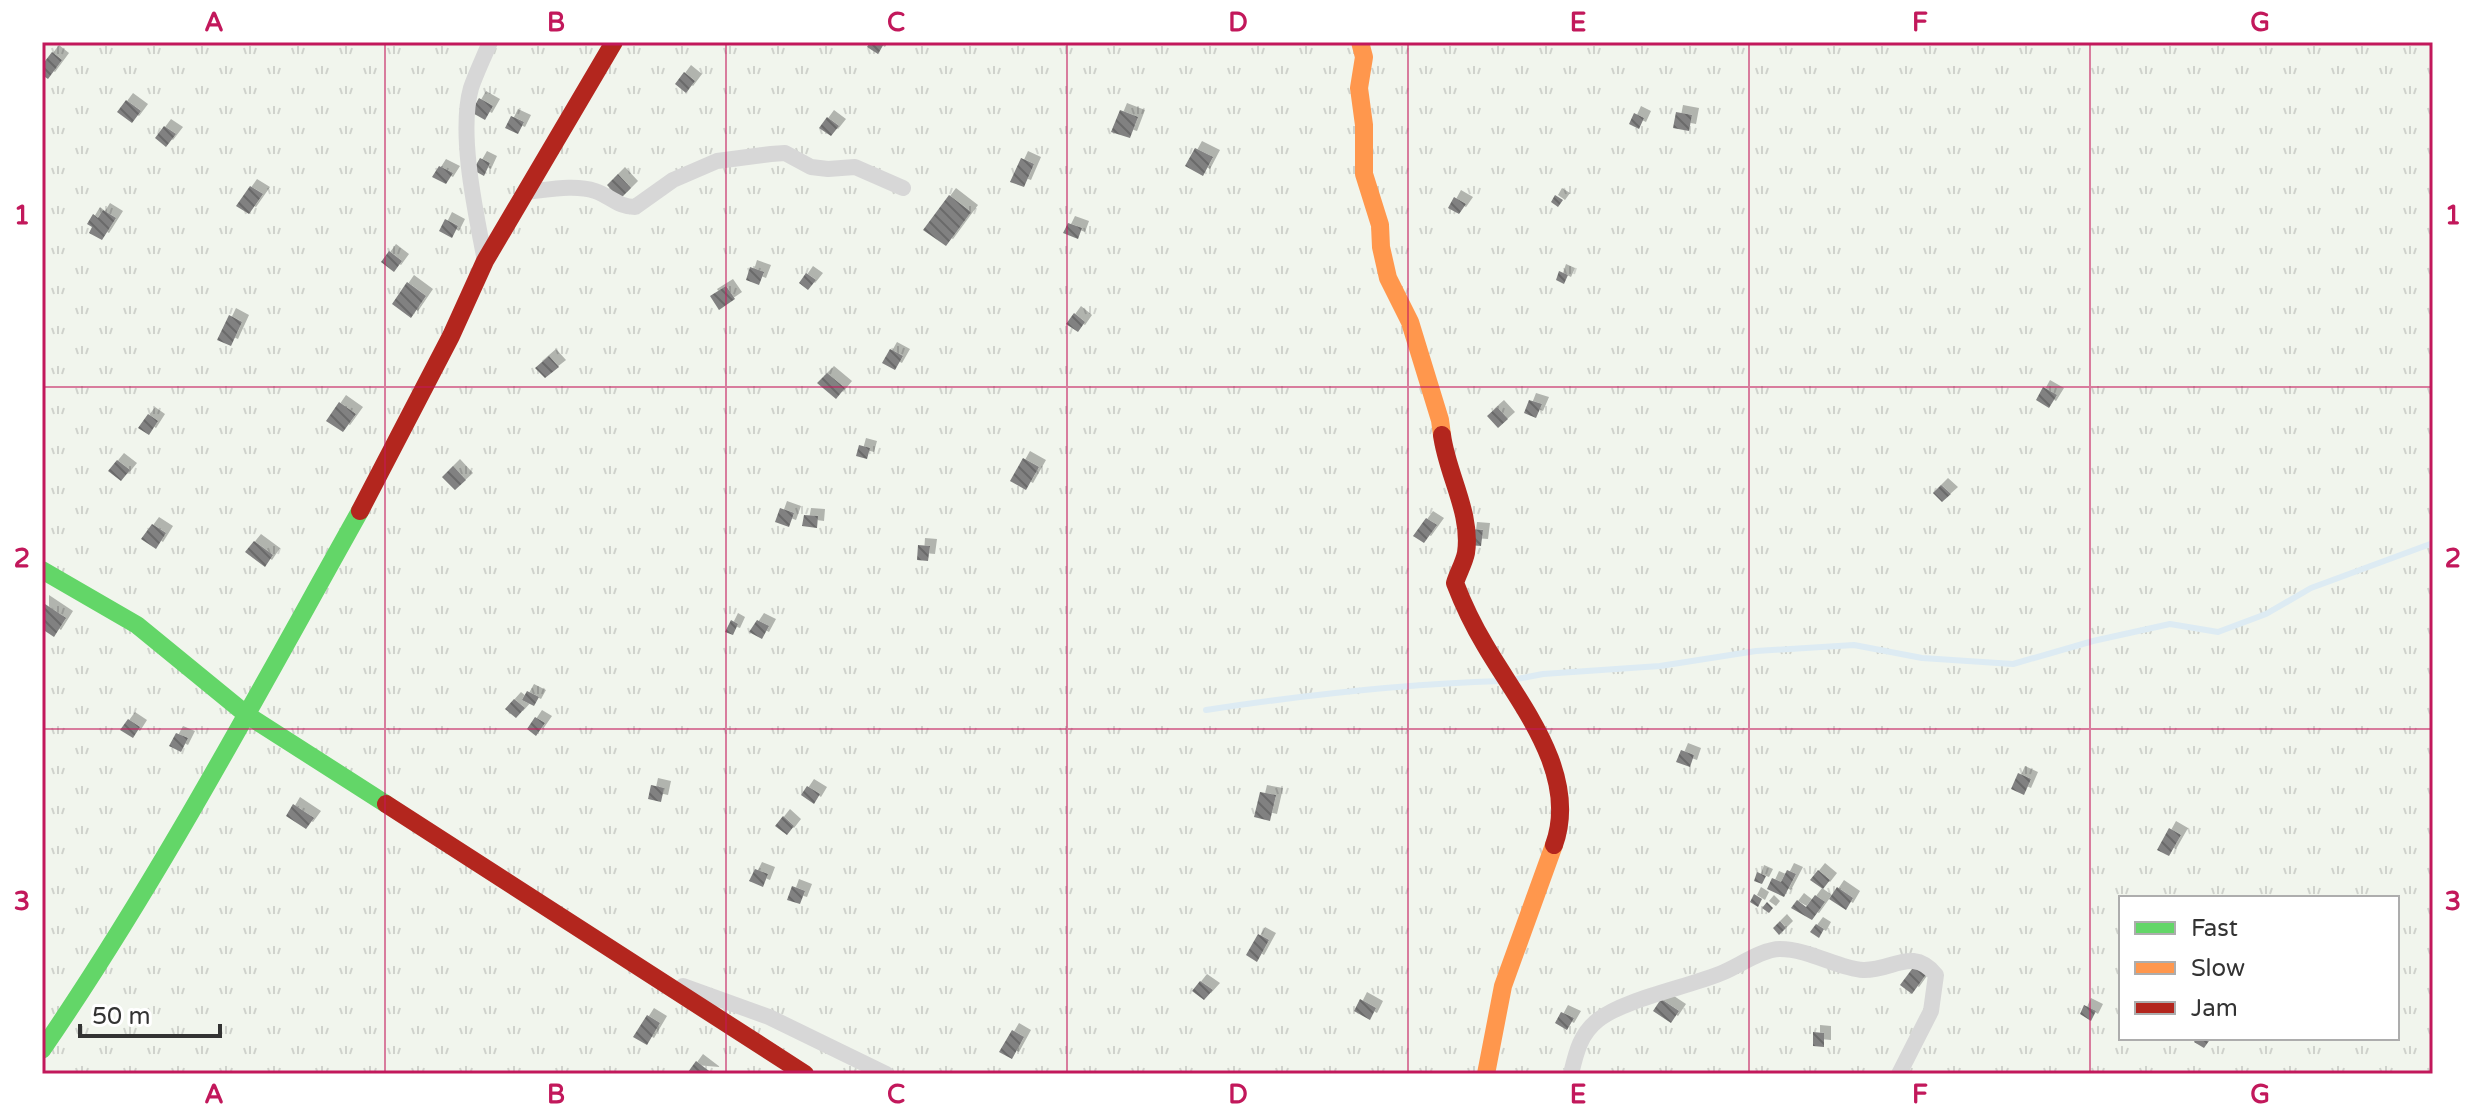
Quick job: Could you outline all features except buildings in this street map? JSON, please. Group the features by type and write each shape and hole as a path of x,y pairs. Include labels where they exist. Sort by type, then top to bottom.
{"street":[{"path":"485,261 469,164 468,110 471,89 490,42"},
{"path":"42,1050 154,878 247,715 389,458 485,261 614,42"},
{"path":"1360,42 1364,57 1359,88 1365,136 1364,174 1380,225 1388,278 1410,322 1440,420 1444,453 1463,510 1466,552 1455,583 1488,651 1545,745 1556,776 1556,839 1503,986 1486,1074"},
{"path":"526,192 585,189 597,191 614,203 635,207 673,180 717,161 785,153 811,167 855,167 903,188"},
{"path":"42,570 137,625 247,715 805,1074"},
{"path":"1571,1074 1580,1040 1600,1018 1617,1009 1708,979 1776,949 1790,949 1857,970 1874,970 1907,959 1930,968 1936,975 1931,1011 1899,1074"},
{"path":"647,974 769,1017 886,1074"}],"green space":[{"path":"42,42 2433,42 2433,1074 42,1074"}],"waterway":[{"path":"1512,680 1543,674 1660,666 1756,651 1854,645 1922,658 2013,664 2093,641 2170,624 2218,632 2266,614 2311,588 2433,543"},
{"path":"1206,710 1354,691 1501,681"}],"traffic: fast":[{"path":"42,1050 168,852 360,511"},
{"path":"42,570 137,625 247,715 386,804"}],"traffic: slow":[{"path":"1360,42 1364,57 1359,88 1364,125 1364,174 1380,225 1388,278 1410,322 1442,435"},
{"path":"1486,1074 1503,986 1554,845"}],"traffic: jam":[{"path":"360,511 451,336 485,261 614,42"},
{"path":"1442,435 1467,538 1465,557 1455,583 1476,630 1528,714 1552,765 1559,791 1560,818 1554,845"},
{"path":"386,804 805,1074"}]}
